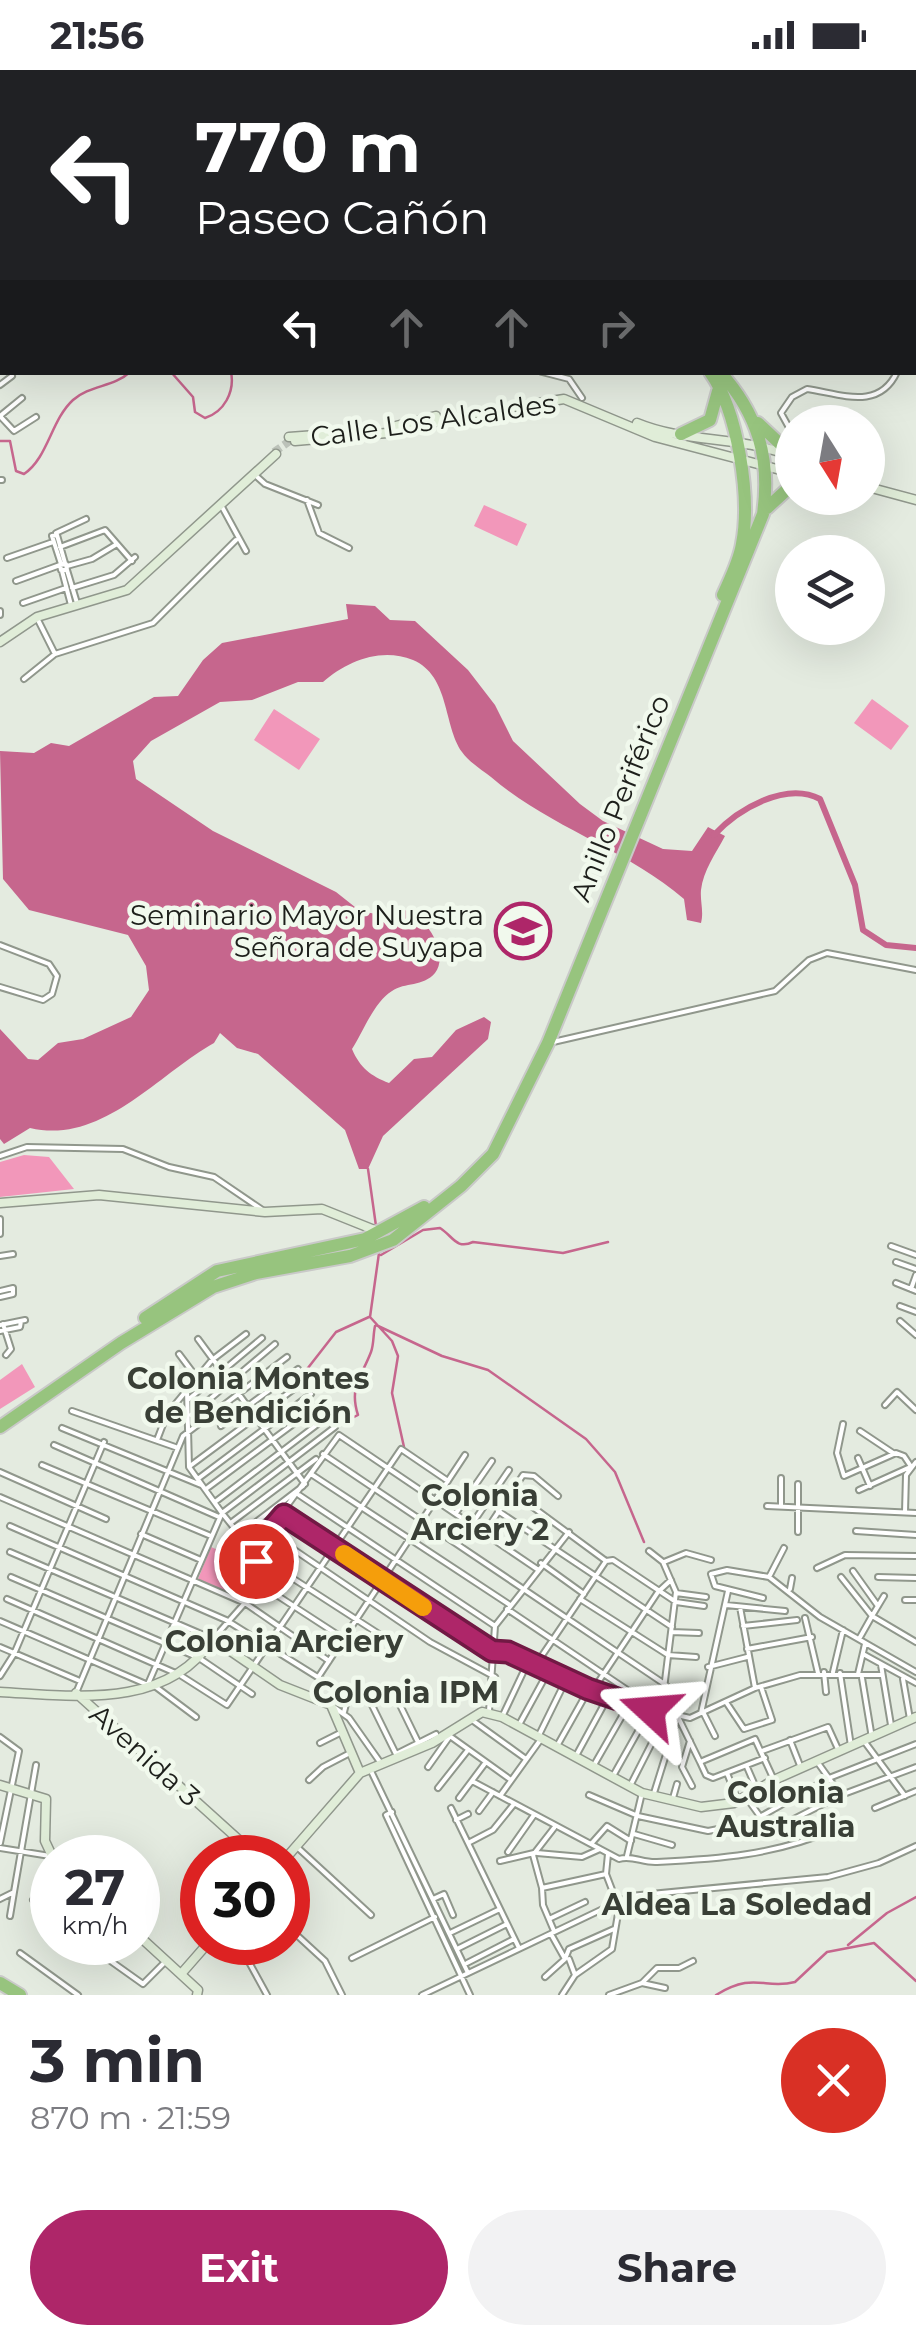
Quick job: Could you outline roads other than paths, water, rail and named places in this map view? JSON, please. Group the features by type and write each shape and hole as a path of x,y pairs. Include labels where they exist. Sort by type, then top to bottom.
{"highway":[{"name":"Anillo Periférico","path":"361,1230 386,1231 458,1182 510,1115 763,514 766,470 754,418 716,376"},
{"path":"681,434 710,420 718,398 716,376"},
{"path":"716,376 737,456"},
{"path":"754,418 775,439"},
{"path":"737,456 759,447"},
{"path":"737,456 759,447"},
{"name":"Anillo Periférico","path":"638,811 742,550 746,516 737,456"},
{"path":"763,514 775,497"},
{"name":"Anillo Periférico","path":"0,1423 202,1277 350,1250 404,1232 478,1170 515,1117 548,1043 613,872"},
{"path":"350,1250 361,1230"},
{"path":"0,1984 20,1995"}],"street":[{"path":"554,375 569,379 582,398"},
{"path":"788,405 799,392 807,390 868,399 888,389 895,375"},
{"path":"0,385 12,376"},
{"name":"Calle Los Alcaldes","path":"107,597 125,587 284,445 543,397 582,398 655,431 702,436 737,456"},
{"path":"22,398 0,416 14,431 36,417"},
{"name":"Calle Los Alcaldes","path":"0,642 37,617 131,586 284,445 387,433 476,412 564,399 654,437 737,456"},
{"path":"702,436 710,444 703,450"},
{"path":"24,679 56,654 152,623 236,540 237,529 223,500 284,445"},
{"path":"759,447 775,451"},
{"path":"737,456 775,471"},
{"path":"255,475 265,484 318,505"},
{"path":"885,492 916,500"},
{"path":"307,499 319,533 349,548"},
{"path":"56,533 86,519"},
{"path":"23,603 105,579 134,559 105,530 60,547"},
{"path":"56,533 54,542 75,606"},
{"path":"56,533 63,567"},
{"path":"236,540 246,552"},
{"path":"6,558 54,542"},
{"path":"16,581 92,559 118,544"},
{"path":"37,617 56,654"},
{"path":"0,945 49,964 57,976 57,986 43,1000 0,987"},
{"path":"548,1043 775,991 809,960 827,953 916,970"},
{"path":"0,1156 27,1147 123,1149 169,1167 214,1177 265,1212"},
{"path":"1,1203 99,1194 265,1212 322,1209 361,1230"},
{"path":"0,1219 0,1234"},
{"path":"891,1246 916,1255"},
{"path":"0,1258 14,1254"},
{"path":"896,1262 916,1272 913,1290 896,1283"},
{"path":"900,1306 916,1312"},
{"path":"6,1354 11,1348 2,1327 23,1320"},
{"path":"900,1321 916,1335"},
{"path":"157,1440 167,1414 212,1360 246,1334"},
{"path":"188,1400 262,1338"},
{"path":"198,1339 305,1484"},
{"path":"189,1417 275,1344"},
{"path":"179,1354 197,1378"},
{"path":"76,1694 178,1448 188,1433 287,1357"},
{"path":"221,1426 298,1368"},
{"path":"189,1467 302,1383"},
{"path":"188,1390 189,1467 220,1515"},
{"path":"885,1405 897,1392 916,1410"},
{"path":"198,1479 311,1394"},
{"path":"204,1488 319,1405"},
{"path":"72,1411 178,1448"},
{"path":"214,1502 327,1418"},
{"path":"843,1424 837,1453 844,1476 892,1454"},
{"path":"150,1687 220,1515 335,1427"},
{"path":"62,1428 104,1442 204,1488"},
{"path":"860,1431 892,1454 904,1456 911,1465 905,1512"},
{"path":"0,1692 76,1694 150,1687 180,1674 199,1658 244,1602 255,1581 255,1554 336,1436 342,1436 537,1569"},
{"path":"1,1672 24,1633 104,1442"},
{"path":"54,1445 220,1515 255,1554 378,1634"},
{"path":"7,1600 180,1674 225,1706 402,1448 448,1480"},
{"path":"323,1454 665,1687 689,1694"},
{"path":"318,1678 465,1454"},
{"path":"858,1458 870,1486"},
{"path":"230,1523 316,1459"},
{"path":"456,1513 492,1461"},
{"path":"42,1465 211,1536"},
{"path":"860,1490 911,1465"},
{"path":"472,1524 509,1470"},
{"path":"0,1472 106,1519"},
{"path":"311,1474 660,1714"},
{"path":"485,1532 511,1491 528,1474 558,1496"},
{"path":"781,1478 781,1506"},
{"path":"239,1535 305,1484"},
{"path":"798,1484 798,1532"},
{"path":"511,1491 606,1561 614,1560 658,1592 676,1602 704,1606"},
{"path":"299,1494 495,1626"},
{"path":"0,1497 244,1602 329,1661"},
{"path":"767,1506 916,1513"},
{"path":"498,1511 671,1629 700,1633"},
{"path":"284,1515 495,1652 528,1660 566,1680 660,1714 702,1713 758,1688 821,1672 882,1675"},
{"path":"10,1526 226,1620 348,1696 344,1712"},
{"path":"856,1531 916,1535"},
{"path":"268,1532 430,1642 495,1677"},
{"path":"489,1711 495,1677 495,1626 569,1532"},
{"path":"141,1534 201,1560"},
{"path":"768,1577 784,1548"},
{"path":"629,1787 660,1727 676,1602 676,1592 663,1562 649,1551"},
{"path":"10,1552 213,1639 291,1691 344,1712 380,1762"},
{"path":"663,1562 686,1554 711,1560"},
{"path":"817,1568 845,1555 916,1556"},
{"path":"537,1664 606,1561"},
{"path":"541,1563 630,1633 668,1655 696,1657"},
{"path":"763,1598 712,1585 714,1570 768,1577 843,1630 916,1672"},
{"path":"852,1572 878,1606"},
{"path":"10,1576 199,1658 252,1694"},
{"path":"841,1576 872,1616 916,1642"},
{"path":"878,1577 916,1578"},
{"path":"790,1589 792,1578"},
{"path":"556,1747 658,1592 671,1580"},
{"path":"255,1581 356,1646"},
{"path":"715,1736 702,1713 708,1667 728,1590"},
{"path":"676,1592 706,1597"},
{"path":"859,1639 884,1596"},
{"path":"905,1600 916,1600"},
{"path":"726,1605 785,1611"},
{"path":"726,1702 744,1728 772,1720 749,1657 740,1607"},
{"path":"805,1618 826,1692"},
{"path":"743,1626 797,1620"},
{"path":"0,1622 150,1687 196,1717"},
{"path":"843,1630 837,1673 851,1746"},
{"path":"748,1649 812,1636"},
{"path":"866,1643 860,1675 868,1739 905,1796"},
{"path":"0,1647 80,1681"},
{"path":"863,1654 916,1682"},
{"path":"708,1667 749,1657"},
{"path":"502,1717 528,1660"},
{"path":"881,1665 892,1730"},
{"path":"519,1726 548,1670"},
{"path":"428,1766 449,1735 468,1717 489,1711 642,1793 701,1807 742,1799 774,1780 913,1718 903,1678"},
{"path":"500,1796 539,1738 566,1680"},
{"path":"364,1689 396,1754"},
{"name":"Avenida 3","path":"76,1694 234,1835"},
{"path":"576,1756 608,1696"},
{"path":"399,1704 418,1742"},
{"path":"593,1766 628,1704"},
{"path":"331,1705 360,1773"},
{"path":"612,1777 650,1710"},
{"path":"678,1716 708,1778 765,1758"},
{"path":"653,1797 678,1716"},
{"path":"468,1717 526,1759"},
{"path":"762,1751 828,1727 838,1751"},
{"path":"320,1744 340,1733"},
{"path":"306,1835 360,1773 436,1734"},
{"path":"449,1735 511,1780"},
{"path":"360,1773 449,1735"},
{"path":"0,1740 20,1750 3,1816 0,1846 30,1853"},
{"path":"700,1762 753,1740 774,1780"},
{"path":"790,1740 801,1768"},
{"path":"690,1741 682,1768 692,1786"},
{"path":"590,1794 638,1816 708,1831 760,1816 829,1778 916,1744"},
{"path":"438,1788 468,1750"},
{"path":"309,1780 322,1766 350,1753"},
{"path":"816,1761 842,1796"},
{"path":"459,1798 486,1762"},
{"path":"746,1765 757,1790"},
{"path":"10,1916 36,1766"},
{"path":"727,1773 742,1799 767,1826 778,1827 916,1767"},
{"path":"371,1771 433,1900 470,1995"},
{"path":"472,1781 619,1858 658,1862 730,1858 784,1848 833,1830"},
{"path":"672,1801 677,1784"},
{"path":"0,1785 34,1792 48,1804 45,1835"},
{"path":"875,1808 916,1791"},
{"path":"479,1811 493,1792"},
{"path":"627,1856 642,1793"},
{"path":"468,1844 493,1830 514,1804"},
{"path":"451,1808 519,1948"},
{"path":"392,1812 386,1815 446,1935"},
{"path":"456,1820 468,1814"},
{"path":"508,1852 535,1814"},
{"path":"556,1826 535,1853 553,1933 575,1975"},
{"path":"590,1844 607,1826 672,1846"},
{"path":"422,1995 630,1896 828,1877 878,1863 916,1846"},
{"path":"500,1861 535,1853 572,1858 600,1849"},
{"path":"562,1995 575,1975 610,1953 619,1908 606,1874 608,1854"},
{"path":"310,1858 371,1915"},
{"path":"542,1888 606,1874"},
{"path":"0,1899 14,1892"},
{"path":"433,1900 444,1894 453,1914"},
{"path":"549,1919 585,1902"},
{"path":"446,1935 500,1910"},
{"path":"352,1958 435,1918"},
{"path":"460,1948 507,1924"},
{"path":"545,1977 567,1959 570,1948 614,1928"},
{"path":"467,1963 514,1939"},
{"path":"310,1948 325,1962 342,1995"},
{"path":"20,1952 78,1995"},
{"path":"160,1956 200,1994"},
{"path":"609,1995 642,1983 657,1968 679,1968 693,1960"},
{"path":"112,1965 143,1984 166,1962"},
{"path":"181,1974 189,1965"},
{"path":"251,1965 267,1995"},
{"path":"642,1983 665,1988"}],"waterway":[{"path":"0,441 10,441 16,471 24,474 39,458 73,400 126,375"},
{"path":"174,375 193,397 195,412 205,418 227,400 231,375"},
{"path":"714,835 763,800 792,793 820,799 855,885 863,930 886,945 916,948"},
{"path":"368,1169 376,1226"},
{"path":"381,1255 423,1230 440,1228 462,1244 563,1253 608,1242"},
{"path":"379,1253 370,1317 392,1341 398,1356 392,1393 404,1447"},
{"path":"304,1373 336,1332 369,1317"},
{"path":"376,1325 442,1356 488,1370 586,1439 615,1472 644,1542"},
{"path":"348,1420 358,1415 357,1383 372,1349 375,1326"},
{"path":"848,1945 887,1913 916,1897"},
{"path":"716,1995 750,1982 795,1982 827,1952 874,1943 916,1981"}],"tunnel":[{"path":"274,452 294,438"}],"place":[{"name":"Seminario Mayor Nuestra Señora de Suyapa","path":"523,931"}],"district":[{"name":"Colonia Montes de Bendición","path":"248,1395"},
{"name":"Colonia Arciery 2","path":"480,1512"},
{"name":"Colonia Arciery","path":"284,1641"},
{"name":"Colonia IPM","path":"406,1692"},
{"name":"Colonia Australia","path":"786,1809"},
{"name":"Aldea La Soledad","path":"737,1904"}]}
